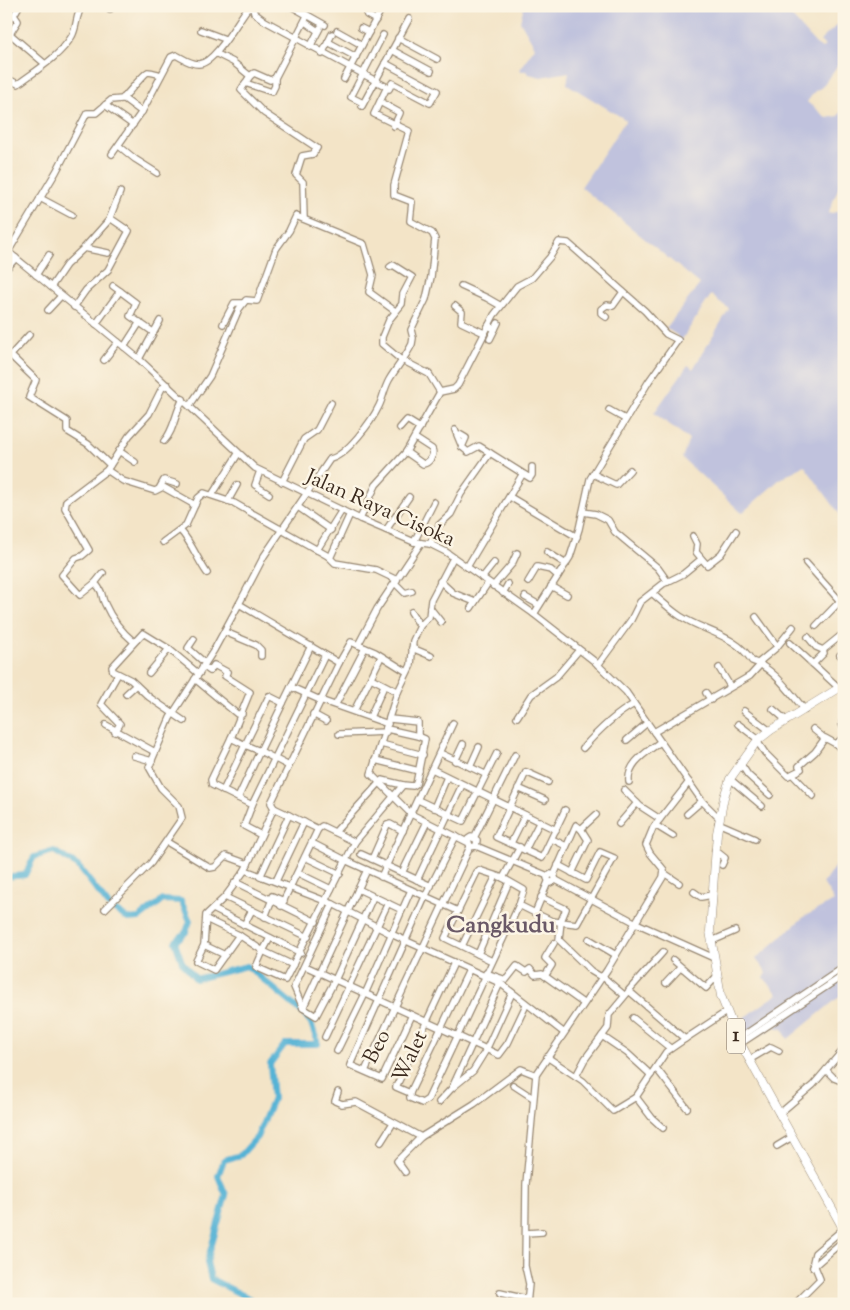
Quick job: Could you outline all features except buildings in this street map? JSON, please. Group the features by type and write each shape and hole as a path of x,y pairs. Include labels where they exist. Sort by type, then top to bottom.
{"highway":[{"name":"1","path":"841,686 758,740 730,779 719,820 715,850 712,895 712,941 716,977 726,1012 739,1041 792,1137 841,1218 844,1229"}],"street":[{"path":"19,6 14,15 18,20 8,37 44,63"},
{"path":"291,6 306,19 321,28 310,47"},
{"path":"6,78 18,84 64,48 75,30 78,7"},
{"path":"112,154 142,112 161,75 164,63 176,55 199,64 217,54 225,39 250,7 254,13 265,21 322,54 387,87"},
{"path":"344,79 383,7"},
{"path":"367,15 376,20"},
{"path":"245,83 269,93 276,86 274,78 306,19"},
{"path":"383,35 351,96 363,105 409,19"},
{"path":"362,28 369,32"},
{"path":"201,30 225,39"},
{"path":"322,54 334,33 362,45"},
{"path":"398,38 437,59"},
{"path":"328,42 356,57"},
{"path":"392,50 431,71"},
{"path":"217,54 233,62 250,76"},
{"path":"105,909 146,869 167,842 182,815 177,803 164,791 149,767 172,713 225,632 246,586 281,530 330,459 342,453 368,424 381,403 381,397 390,379 414,338 410,330 426,299 431,277 435,236 410,221 412,202 394,195 394,185 409,137 409,131 394,126 374,115 387,87 389,88 392,83 430,103 437,91 385,63"},
{"path":"7,251 40,198 87,113 96,113 111,100 123,98 145,73 150,72 161,75"},
{"path":"274,78 270,80 254,73 241,91 264,114 317,148 317,151 313,154 302,156 296,175 303,182 304,219"},
{"path":"123,98 142,112"},
{"path":"380,102 400,113 394,126"},
{"path":"105,105 133,125"},
{"path":"119,146 157,173"},
{"path":"51,288 66,265 84,248 110,218 120,192"},
{"path":"40,198 72,215"},
{"path":"223,324 234,304 247,300 256,302 280,242 289,231 296,216 308,223 364,244 373,275 369,292 394,311"},
{"path":"74,307 86,290 108,270 129,231 110,218"},
{"path":"360,519 376,485 406,452 440,392 454,389 458,385 488,326 517,286 532,278 561,241 577,249 587,262 645,311 666,334 678,340 625,419 588,483 577,537 566,564 534,614"},
{"path":"84,248 108,253"},
{"name":"Jalan Raya Cisoka","path":"7,251 139,359 190,405 238,454 260,471 360,519 417,542 430,544 467,567 534,614 598,665 617,682 702,801 719,820"},
{"path":"36,275 49,254"},
{"path":"6,269 16,258"},
{"path":"390,267 393,265 412,277 403,294 402,304 394,311 381,340 385,347 402,360 429,374 440,392"},
{"path":"113,286 135,300 136,304 130,315 153,332"},
{"path":"461,286 501,306"},
{"path":"96,324 120,290"},
{"path":"606,317 601,312 601,309 607,305 613,306 623,292"},
{"path":"48,310 61,296"},
{"path":"190,405 210,376 242,303"},
{"path":"455,306 462,312 461,322 484,333"},
{"path":"139,359 160,321"},
{"path":"124,347 140,322"},
{"path":"488,326 496,326 490,339"},
{"path":"29,335 9,353 36,380 28,397 67,422 67,431 88,444 108,468 123,481 155,491 164,480 177,484"},
{"path":"104,360 118,342"},
{"path":"102,572 95,584 80,596 62,575 76,558 89,550 65,503 108,468 132,432 149,414 162,388 168,385"},
{"path":"164,441 171,430 175,414 183,399"},
{"path":"282,482 304,438 316,430 331,402"},
{"path":"609,410 625,419"},
{"path":"400,428 406,420 420,428"},
{"path":"455,430 462,447 468,452 479,446 531,478 532,467"},
{"path":"461,435 466,438 462,447"},
{"path":"406,452 423,464 428,462 432,449 415,438"},
{"path":"119,451 135,462"},
{"path":"430,544 439,525 451,514 461,494 490,453"},
{"path":"212,495 238,454"},
{"path":"593,474 614,485 619,484 630,470"},
{"path":"260,471 254,485 269,494"},
{"path":"467,567 522,474"},
{"path":"228,501 237,485"},
{"path":"160,487 195,505"},
{"path":"163,542 186,524 201,494 212,495 228,501 328,556 335,564 376,570 396,581 405,593 412,591"},
{"path":"386,530 409,497"},
{"path":"510,497 577,537"},
{"path":"358,645 377,608 396,581 417,542 434,502"},
{"path":"298,508 331,530"},
{"path":"317,550 342,510"},
{"path":"583,512 596,514 608,520 615,532 658,568 668,582"},
{"path":"328,556 331,556 335,550 350,514"},
{"path":"180,530 189,540 198,560 207,573"},
{"path":"694,536 697,544 696,552 700,560 707,565 715,560 736,531"},
{"path":"547,552 566,564"},
{"path":"471,608 490,584 512,564 517,553"},
{"path":"453,558 440,581 430,608 429,617 420,626 412,648 411,665 398,692 371,774 411,814 471,845 552,878 636,922 714,958"},
{"path":"598,665 631,620 638,604 668,582 676,579 700,560"},
{"path":"482,578 494,563"},
{"path":"806,563 842,599 816,626"},
{"path":"528,582 537,567 551,570 558,576"},
{"path":"440,581 454,593 475,602"},
{"path":"95,584 104,593 104,602 113,621 134,642"},
{"path":"503,593 508,584"},
{"path":"551,586 567,595"},
{"path":"653,594 679,616 736,644 747,652 752,661 760,663 805,710"},
{"path":"525,597 539,605"},
{"path":"239,604 339,663"},
{"path":"430,608 441,622"},
{"path":"411,612 420,626"},
{"path":"756,617 777,646"},
{"path":"654,732 661,726 711,700 730,686 755,672 760,663 793,627"},
{"path":"225,632 256,645 261,650 261,656"},
{"path":"813,664 824,653 823,650 844,633"},
{"path":"184,721 127,677 112,672 112,667 134,642 144,634 169,649 237,714 242,714"},
{"path":"808,637 816,646 823,650"},
{"path":"194,639 188,648 210,671 214,665 227,672 225,676 250,692 242,714 211,780 212,785 252,805"},
{"path":"318,829 274,808 271,803 339,663 351,642 407,672"},
{"path":"790,643 841,686"},
{"path":"238,798 311,646"},
{"path":"336,704 365,648"},
{"path":"412,648 431,656"},
{"path":"149,673 169,649"},
{"path":"517,717 531,695 556,677 579,650"},
{"path":"262,835 244,826 274,758 325,655"},
{"path":"354,711 381,657"},
{"path":"719,668 730,686"},
{"path":"115,732 119,723 101,704 118,674"},
{"path":"371,678 398,692"},
{"path":"126,694 136,685"},
{"path":"370,717 384,686"},
{"path":"291,687 320,700 336,704 425,739 419,772 413,786 402,785 383,779 337,831"},
{"path":"706,693 711,700"},
{"path":"224,791 269,696 283,703"},
{"path":"583,748 600,729 622,710 634,704"},
{"path":"773,709 787,721"},
{"path":"744,711 770,731"},
{"path":"313,714 326,722"},
{"path":"844,715 842,724 844,729"},
{"path":"339,734 417,721 419,724 418,736"},
{"path":"381,877 453,723"},
{"path":"626,740 647,723"},
{"path":"738,724 758,740 765,753 788,776 797,772 799,766 815,752 824,738"},
{"path":"106,725 115,732 155,752"},
{"path":"813,729 824,738 836,744 844,752"},
{"path":"836,744 844,737"},
{"path":"231,738 289,766"},
{"path":"629,782 628,773 632,766 660,742"},
{"path":"381,744 423,754"},
{"path":"455,761 463,744"},
{"path":"470,768 479,747"},
{"path":"440,753 485,774"},
{"path":"418,800 463,821 497,753"},
{"path":"456,836 425,897 380,1000 349,1063 365,1071 471,845 471,838 474,838 515,755"},
{"path":"134,756 152,761"},
{"path":"375,760 419,772"},
{"path":"740,763 748,775 770,795"},
{"path":"432,769 556,830"},
{"path":"548,782 526,772 496,837 542,858 565,810"},
{"path":"797,772 813,796"},
{"path":"434,808 448,777"},
{"path":"730,779 762,806"},
{"path":"679,883 664,873 646,845 655,825 689,782"},
{"path":"270,938 256,965 283,980 301,953 355,842 402,785"},
{"path":"417,880 462,785"},
{"path":"518,788 545,800"},
{"path":"624,790 637,803 660,819"},
{"path":"686,814 702,801"},
{"path":"619,824 637,803"},
{"path":"239,935 214,970 196,961 204,945 206,915 225,897 246,867 274,808"},
{"path":"260,877 289,815"},
{"path":"511,844 525,815"},
{"path":"581,829 596,815"},
{"path":"719,820 755,839"},
{"path":"276,880 304,822"},
{"path":"402,873 427,822"},
{"path":"478,954 512,862 523,849 540,822"},
{"path":"372,859 389,824 403,831"},
{"path":"535,913 576,825 588,840 572,873"},
{"path":"655,825 673,836"},
{"path":"283,903 292,888 318,829 322,826 337,831 355,842"},
{"path":"552,839 566,846"},
{"path":"167,842 210,868 215,867 226,856 260,877 276,880 333,904 391,934 469,970 506,980 517,966 526,972 530,969 535,975 539,973 545,976 583,1003"},
{"path":"312,843 381,877 458,911"},
{"path":"715,850 725,858 722,865"},
{"path":"519,905 552,921 577,924 614,860 613,857 600,852 586,880 558,866"},
{"path":"361,854 431,886"},
{"path":"305,858 340,874"},
{"path":"303,1008 367,870"},
{"path":"454,963 396,1087 422,1103 426,1100 519,905 524,890 506,880 480,870 445,938 492,961"},
{"path":"298,873 331,889"},
{"path":"500,1293 527,1302 529,1284 525,1266 526,1184 536,1074 602,977 664,873"},
{"path":"462,946 496,876"},
{"path":"235,882 283,903 316,922"},
{"path":"358,889 402,910"},
{"path":"337,1051 365,994 410,890"},
{"path":"694,892 701,897 712,895"},
{"path":"225,897 308,937"},
{"path":"333,904 294,989 303,1008 317,1015 373,897"},
{"path":"541,897 566,909 561,921 560,942 602,977 627,993 685,1039"},
{"path":"265,917 272,899"},
{"path":"325,1037 388,904"},
{"path":"213,909 301,953"},
{"path":"244,926 252,910"},
{"path":"206,919 292,965"},
{"path":"712,941 735,931"},
{"path":"589,939 616,955"},
{"path":"545,976 552,965 545,958 554,943"},
{"path":"204,945 225,955"},
{"path":"576,1076 585,1059 609,1024 609,1015 663,952"},
{"path":"673,960 680,964 680,968 706,988 716,977"},
{"path":"305,966 499,1055 502,1053 526,1004"},
{"path":"739,1041 844,967"},
{"path":"666,983 680,968"},
{"name":"Walet","path":"410,1095 469,970"},
{"path":"739,1041 844,974"},
{"path":"485,975 500,983 563,1032"},
{"path":"452,1088 500,983"},
{"path":"439,1102 470,1070 486,1050 512,993"},
{"path":"547,1057 590,1087 613,1110 636,1097 670,1048 726,1012"},
{"name":"Beo","path":"365,1071 383,1079 412,1015"},
{"path":"633,1018 670,1048"},
{"path":"602,1036 627,1053 651,1076"},
{"path":"749,1060 771,1047 779,1051"},
{"path":"779,1114 813,1085 844,1049"},
{"path":"656,1068 687,1108"},
{"path":"405,1172 398,1161 421,1137 474,1104 521,1069 536,1074"},
{"path":"824,1072 844,1082"},
{"path":"513,1084 533,1098"},
{"path":"338,1092 335,1101 342,1104 356,1102 421,1137"},
{"path":"636,1097 652,1118 663,1128"},
{"path":"381,1142 393,1123"},
{"path":"777,1146 792,1137"},
{"path":"796,1304 820,1279 814,1266 815,1253 844,1229"},
{"path":"526,1233 542,1232"},
{"path":"814,1266 844,1240"}],"shaded area":[{"path":"524,6 782,6 816,44 822,48 825,46 820,41 838,24 844,29 844,57 821,88 815,91 807,102 827,118 838,116 844,107 844,174 828,214 844,210 844,520 804,465 779,480 742,513 682,458 689,439 654,413 688,365 693,369 729,309 711,295 679,344 674,343 678,336 666,328 700,284 581,187 626,120 567,84 569,72 541,77 529,74 526,71 518,71 535,47 520,21"},
{"path":"844,859 844,993 788,1039 782,1029 775,1027 747,1043 736,1023 778,994 764,978 767,973 756,959 805,916 834,901 823,883 835,866"}],"waterway":[{"path":"6,877 25,875 34,857 54,851 78,866 109,906 128,919 139,918 163,900 181,901 190,921 186,932 175,942 182,962 196,979 247,966 303,1013 311,1023 318,1044 285,1044 270,1064 273,1099 257,1137 241,1155 224,1160 218,1176 226,1195 207,1262 211,1279 260,1304"}],"district":[{"name":"Cangkudu","path":"501,926"}]}
